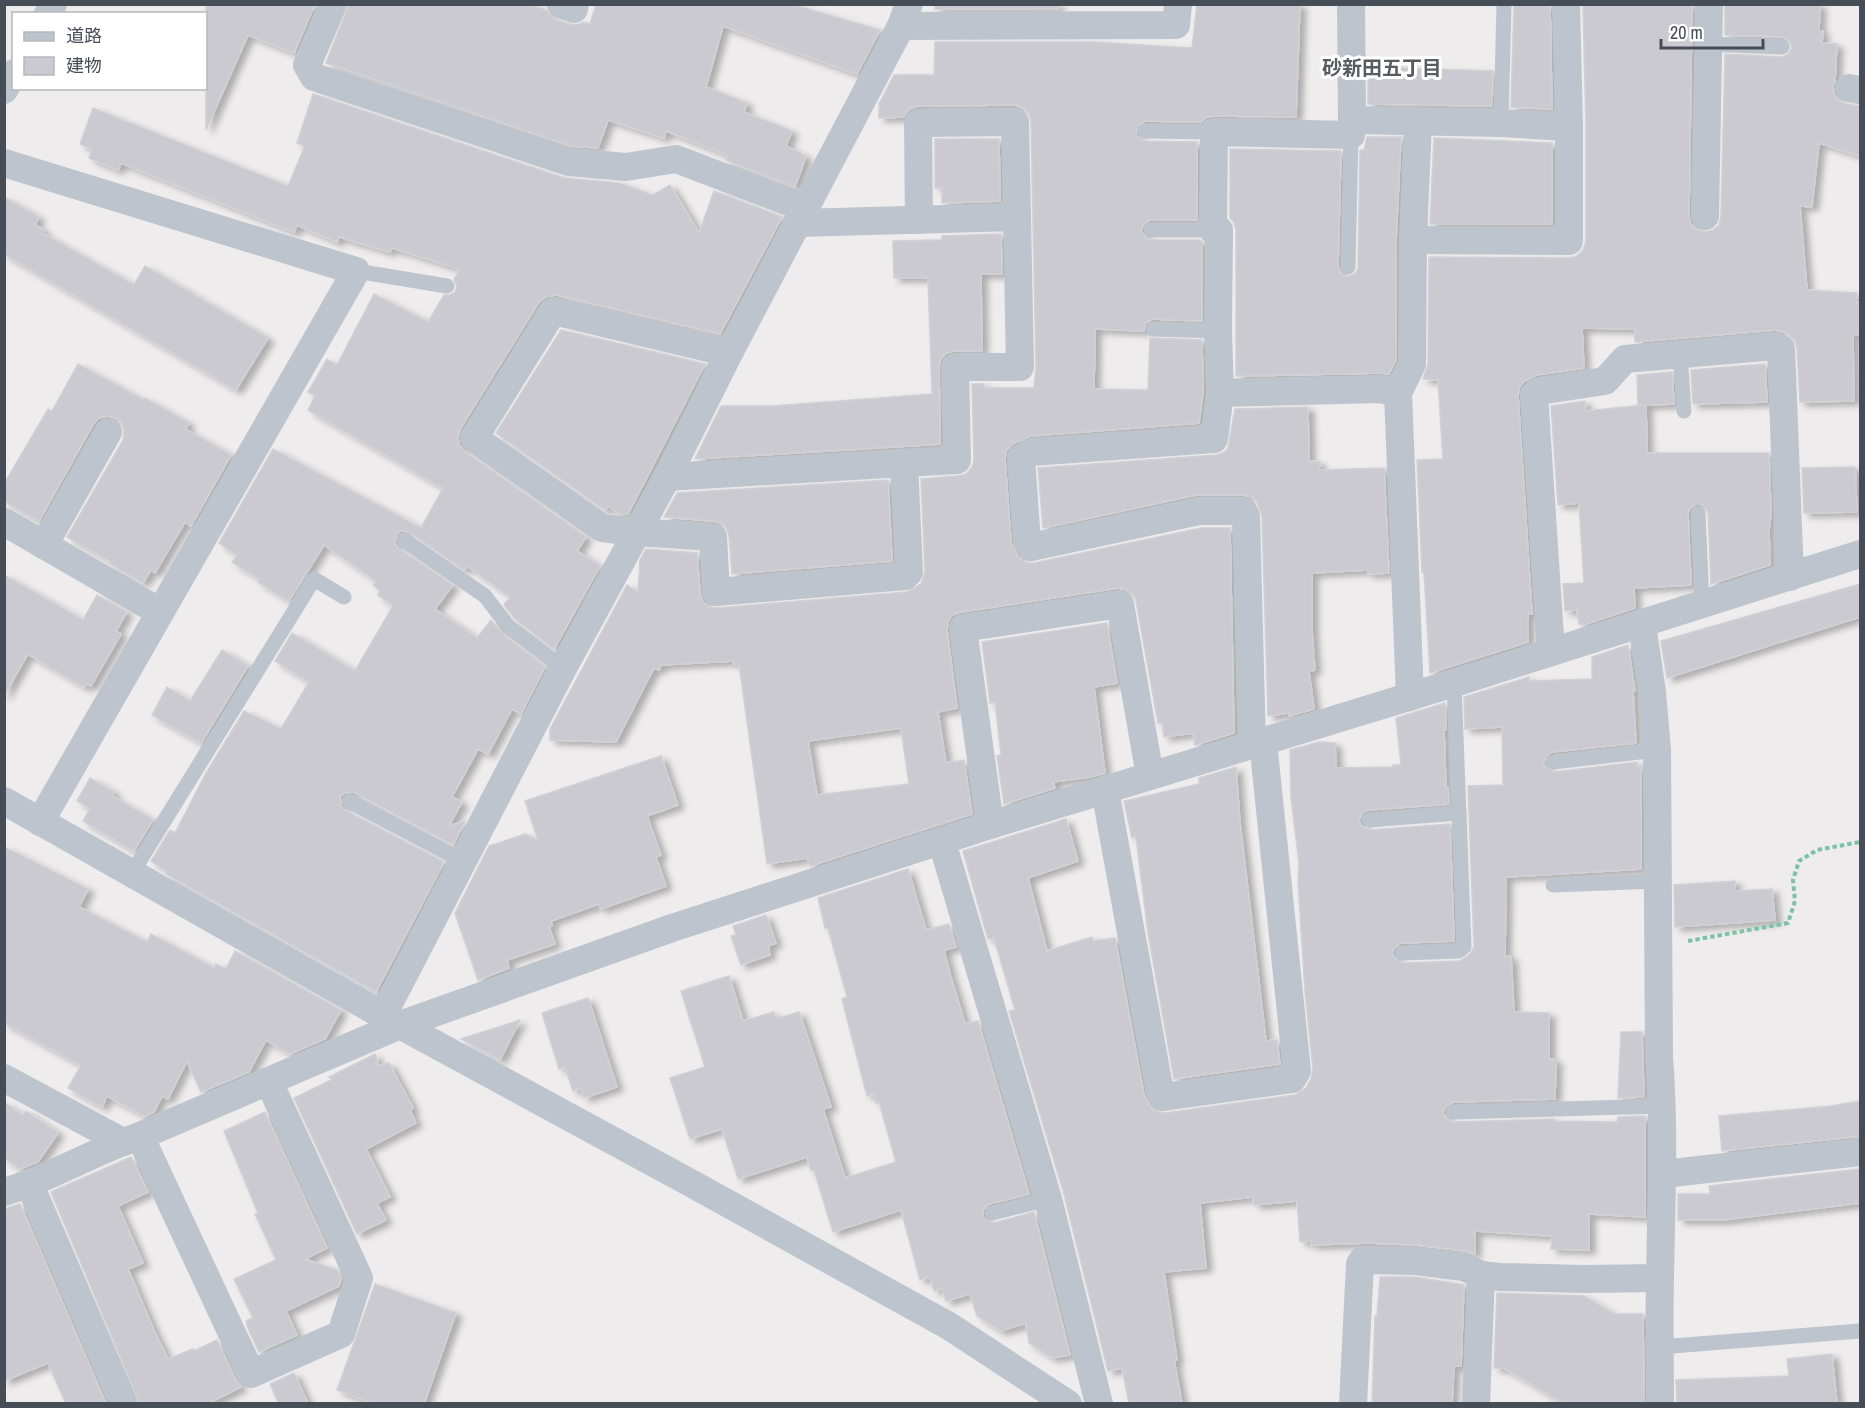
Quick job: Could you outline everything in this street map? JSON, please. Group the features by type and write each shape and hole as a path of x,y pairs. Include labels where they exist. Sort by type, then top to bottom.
{"street":[{"path":"333,4 307,65 314,77 569,162 626,167 676,159 801,215 920,220 1017,217"},
{"path":"561,4 574,9 575,4"},
{"path":"392,1020 463,861 635,532 667,477 904,10 1176,25 1178,4"},
{"path":"1351,4 1352,127"},
{"path":"1413,240 1569,240 1566,4"},
{"path":"1706,216 1709,4"},
{"path":"4,90 12,75"},
{"path":"1410,697 1398,393 1412,364 1413,240 1418,121"},
{"path":"1105,790 1160,1092 1163,1097 1292,1079 1297,1071 1258,743 1246,516 1243,512 1199,511 1031,547 1027,542 1021,458 1031,452 1214,439 1220,393 1219,230 1213,230 1214,132 1352,127 1418,121 1569,127"},
{"path":"667,477 957,460 956,367 1020,367 1015,122 918,123 920,220"},
{"path":"4,163 356,271 40,822"},
{"path":"729,353 553,312 474,438 602,528 713,537 716,592 905,576 909,572 904,463"},
{"path":"1551,652 1534,395 1539,391 1605,381 1624,359 1776,346 1781,349 1790,577"},
{"path":"1220,393 1380,389 1398,393"},
{"path":"44,545 108,432"},
{"path":"4,522 160,612"},
{"path":"124,1404 17,1189 268,1082 392,1020 990,825 1410,697 1860,554"},
{"path":"990,825 963,628 1120,604 1150,776"},
{"path":"1642,624 1652,692 1657,750 1659,1058 1663,1106 1660,1404"},
{"path":"4,801 392,1020 949,1326 1068,1404"},
{"path":"942,842 1048,1199 1099,1404"},
{"path":"4,1078 131,1139 251,1374 341,1335 359,1278 268,1082"},
{"path":"1663,1174 1860,1152"},
{"path":"1353,1404 1360,1264 1363,1260 1416,1261 1464,1266 1481,1275 1584,1279 1660,1278"},
{"path":"1476,1404 1481,1275"}],"lane":[{"path":"1501,123 1504,4"},
{"path":"1709,44 1782,47"},
{"path":"1348,267 1352,127"},
{"path":"1145,131 1214,132"},
{"path":"1151,230 1213,230"},
{"path":"356,271 447,286"},
{"path":"1153,329 1218,331"},
{"path":"1680,353 1684,411"},
{"path":"1698,513 1702,604"},
{"path":"404,540 485,596 508,626 563,669"},
{"path":"132,873 314,579 344,597"},
{"path":"1402,953 1459,951 1464,947 1454,683"},
{"path":"1553,762 1657,750"},
{"path":"349,801 463,861"},
{"path":"1369,820 1459,813"},
{"path":"1553,885 1658,881"},
{"path":"1453,1112 1663,1106"},
{"path":"992,1213 1048,1199"},
{"path":"1660,1347 1860,1331"}],"path":[{"path":"1659,946 1788,923 1795,901 1793,880 1799,861 1817,850 1860,842"}],"building":[{"path":"206,4 315,4 294,53 248,35 206,130 207,12"},
{"path":"349,4 528,4 546,10 555,19 577,25 584,22 590,24 596,4 791,4 880,30 857,74 723,26 706,87 747,103 744,112 792,131 786,146 806,156 795,187 726,160 728,155 666,131 664,138 608,120 598,148 572,146 326,63"},
{"path":"935,4 1059,4 1058,9 935,9"},
{"path":"1197,4 1300,4 1296,117 1214,116 1207,117 1201,122 1145,121 1137,126 1136,135 1144,141 1197,142 1197,220 1150,220 1143,225 1141,231 1150,240 1200,240 1202,242 1202,321 1153,319 1145,323 1144,331 1095,329 1094,389 1148,390 1150,338 1202,340 1203,392 1199,423 1030,436 1012,444 1006,451 1005,459 1011,543 1018,557 1026,563 1201,528 1230,528 1234,733 1195,745 1193,733 1164,737 1162,723 1158,723 1136,601 1133,594 1126,589 1118,588 952,615 947,630 957,708 938,712 946,763 964,760 972,814 810,866 807,858 767,864 739,664 733,664 733,661 661,665 659,670 654,668 616,742 550,740 550,729 627,585 638,592 640,560 646,549 697,553 700,593 702,601 708,607 907,592 921,584 925,572 921,479 958,476 966,474 972,467 974,460 972,384 984,384 984,388 1034,388 1036,367 1029,114 1024,108 1015,105 918,106 909,109 903,117 879,118 879,104 894,75 934,75 935,42 1095,42 1192,48","holes":["901,728 909,784 817,795 808,741"]},
{"path":"1514,4 1550,4 1552,109 1511,107"},
{"path":"1583,4 1692,4 1689,216 1690,223 1696,230 1705,232 1719,225 1721,216 1725,54 1782,57 1787,55 1792,48 1790,42 1783,37 1725,35 1725,4 1820,4 1819,31 1823,31 1822,43 1837,44 1834,94 1845,104 1860,106 1860,156 1819,143 1812,207 1800,206 1807,290 1857,293 1856,302 1860,302 1860,335 1853,335 1854,401 1800,402 1797,348 1795,340 1784,332 1775,330 1635,342 1635,329 1582,328 1584,368 1536,375 1523,382 1519,388 1532,614 1528,614 1528,642 1430,673 1424,573 1422,572 1417,460 1443,459 1438,380 1423,379 1428,364 1429,257 1569,258 1577,256 1583,250 1586,241 1586,127"},
{"path":"1368,67 1493,71 1492,106 1368,104"},
{"path":"313,94 564,178 619,183 653,195 670,185 699,233 714,191 782,217 720,334 557,295 547,296 539,302 460,429 459,445 464,451 586,537 577,551 600,566 554,649 515,619 504,605 510,597 467,566 464,570 409,532 400,531 396,535 395,544 398,548 453,585 435,609 477,638 491,620 502,634 545,667 521,714 512,709 488,754 478,749 452,797 462,802 449,826 465,821 453,845 354,792 344,793 340,797 344,810 444,862 376,992 166,874 167,871 151,861 170,830 175,833 206,773 244,711 281,729 309,682 275,661 292,633 355,671 393,606 378,595 380,591 373,585 376,581 324,545 289,601 258,582 260,579 232,562 237,555 219,543 273,449 421,528 443,488 308,410 315,396 308,392 327,359 337,365 374,294 428,322 444,295 455,292 457,287 454,279 460,269 392,248 390,252 339,237 337,242 297,225 294,232 121,163 118,170 89,158 92,149 80,144 93,108 288,186 305,146 297,143"},
{"path":"1367,137 1401,137 1396,240 1396,360 1389,374 1236,376 1236,230 1230,218 1230,149 1341,151 1338,267 1342,275 1348,277 1356,273 1358,268 1360,150 1364,150"},
{"path":"1434,138 1552,143 1552,224 1430,224"},
{"path":"935,139 999,139 1000,201 942,203 942,188 935,188"},
{"path":"4,197 39,217 35,225 44,230 42,233 134,285 145,266 268,338 236,390 4,254"},
{"path":"1001,234 1002,274 981,274 982,351 954,351 946,353 940,360 940,444 695,459 721,406 773,406 932,394 928,278 894,278 893,241 942,240 942,236"},
{"path":"561,330 705,364 628,514 620,514 608,506 605,510 496,433"},
{"path":"78,364 189,423 185,429 231,455 191,526 185,522 155,573 151,570 143,583 67,537 123,440 122,423 117,418 107,416 99,418 94,423 39,521 4,501 4,484 48,409 52,411"},
{"path":"1765,364 1767,402 1693,404 1691,370"},
{"path":"1672,372 1674,404 1646,405 1647,453 1769,453 1770,565 1711,584 1708,512 1703,505 1697,503 1690,508 1688,513 1691,585 1634,588 1635,608 1586,624 1579,624 1577,610 1565,611 1563,584 1584,583 1579,503 1558,505 1551,406 1585,401 1586,411 1644,405 1638,405 1637,375"},
{"path":"1308,407 1309,461 1320,462 1319,470 1384,468 1389,573 1368,574 1368,570 1312,573 1315,670 1309,671 1314,709 1289,716 1289,713 1268,716 1262,516 1257,502 1251,496 1243,495 1196,495 1043,528 1038,468 1216,455 1228,448 1235,409"},
{"path":"1855,467 1857,512 1804,513 1802,468"},
{"path":"888,480 892,561 732,574 729,536 722,523 664,517 677,493"},
{"path":"4,575 83,620 97,595 127,612 116,631 121,634 91,686 86,684 84,687 28,654 4,696"},
{"path":"1860,584 1860,617 1667,678 1661,641"},
{"path":"1107,623 1117,683 1094,687 1105,773 1053,782 1055,788 1004,804 997,756 1001,755 995,702 990,703 982,642"},
{"path":"1628,645 1635,691 1633,691 1636,743 1552,752 1547,755 1543,763 1546,768 1554,772 1637,762 1637,768 1641,768 1641,869 1506,877 1505,957 1511,956 1514,1012 1549,1013 1549,1059 1556,1060 1555,1099 1453,1102 1445,1107 1443,1113 1448,1120 1453,1122 1554,1119 1554,1121 1617,1122 1618,1117 1645,1116 1645,1217 1589,1214 1589,1250 1551,1249 1552,1236 1475,1231 1475,1254 1416,1245 1369,1243 1311,1245 1311,1241 1300,1242 1297,1201 1254,1205 1253,1197 1200,1203 1206,1268 1164,1272 1177,1360 1174,1360 1182,1404 1129,1404 1122,1368 1108,1371 1064,1194 1009,1011 1015,1010 994,938 988,939 963,851 1066,819 1078,861 1028,878 1047,951 1092,937 1093,941 1115,938 1144,1095 1155,1112 1165,1113 1295,1095 1306,1088 1313,1069 1305,991 1298,881 1299,863 1291,798 1290,750 1319,742 1335,743 1336,768 1401,765 1396,718 1445,703 1446,787 1448,787 1449,804 1368,810 1363,812 1359,820 1361,826 1370,830 1450,824 1454,941 1401,943 1394,948 1392,954 1397,961 1402,963 1460,961 1470,954 1474,947 1468,786 1503,785 1502,727 1465,729 1464,697 1529,677 1529,681 1592,679 1592,657"},
{"path":"222,650 248,666 201,743 152,715 167,687 190,701"},
{"path":"661,756 678,805 647,816 661,855 656,857 666,886 601,909 599,904 551,921 552,926 549,927 555,944 507,960 509,968 478,980 455,913 489,846 525,834 538,840 525,801"},
{"path":"1236,767 1240,823 1266,1041 1277,1040 1280,1064 1174,1079 1148,933 1136,837 1132,838 1124,801 1199,784 1199,778"},
{"path":"90,778 114,792 112,796 153,820 134,851 83,821 90,808 77,801"},
{"path":"4,847 88,889 79,907 147,942 151,934 214,968 216,964 226,969 235,951 341,1010 325,1039 290,1054 266,1040 249,1072 201,1092 187,1061 168,1099 162,1096 154,1112 145,1116 107,1096 102,1107 68,1088 81,1065 4,1023"},
{"path":"908,869 926,930 949,924 956,947 944,950 950,974 965,1024 978,1021 1029,1194 989,1204 983,1210 983,1216 985,1220 994,1223 1034,1212 1070,1355 1052,1358 1029,1343 1026,1323 1001,1331 977,1316 970,1294 946,1301 942,1288 934,1291 930,1277 920,1280 901,1210 833,1232 814,1170 811,1171 807,1157 738,1179 722,1129 690,1139 670,1078 705,1067 681,991 729,976 743,1021 774,1012 776,1019 799,1012 831,1107 823,1109 845,1178 896,1162 879,1102 876,1103 874,1094 867,1096 842,999 847,997 818,898"},
{"path":"1735,881 1735,891 1772,889 1775,920 1675,927 1674,885"},
{"path":"766,915 776,943 768,946 770,955 741,965 731,936 736,935 733,926"},
{"path":"588,998 617,1087 584,1098 581,1088 573,1091 565,1067 559,1069 542,1013"},
{"path":"520,1020 500,1060 461,1039"},
{"path":"1621,1032 1642,1032 1644,1097 1618,1098"},
{"path":"375,1054 379,1066 389,1063 413,1108 410,1110 416,1123 366,1149 390,1197 377,1203 386,1220 357,1234 294,1098 333,1079 329,1077"},
{"path":"1860,1101 1860,1136 1722,1151 1719,1116 1831,1106"},
{"path":"4,1102 23,1115 26,1111 58,1133 38,1162 20,1169 4,1158"},
{"path":"265,1112 327,1248 305,1259 337,1270 341,1279 339,1286 286,1311 297,1335 259,1352 246,1321 253,1318 234,1279 276,1260 255,1214 258,1213 224,1131"},
{"path":"131,1157 148,1192 118,1206 143,1263 128,1269 155,1333 168,1359 193,1349 194,1351 217,1340 241,1387 207,1404 140,1404 51,1192"},
{"path":"1860,1169 1860,1203 1723,1220 1678,1220 1678,1194 1710,1194 1709,1186"},
{"path":"20,1204 106,1404 66,1404 48,1363 4,1381 4,1209"},
{"path":"1380,1277 1415,1277 1464,1285 1461,1366 1454,1366 1452,1404 1372,1404 1375,1316 1377,1316"},
{"path":"375,1284 456,1313 424,1404 375,1404 337,1390"},
{"path":"1497,1293 1584,1296 1614,1314 1643,1314 1644,1404 1565,1404 1504,1368 1494,1368"},
{"path":"1832,1354 1837,1404 1677,1404 1676,1380 1789,1376 1787,1359"},
{"path":"294,1373 308,1404 279,1404 270,1384"}],"district":[{"name":"砂新田五丁目","path":"1382,67"}]}
